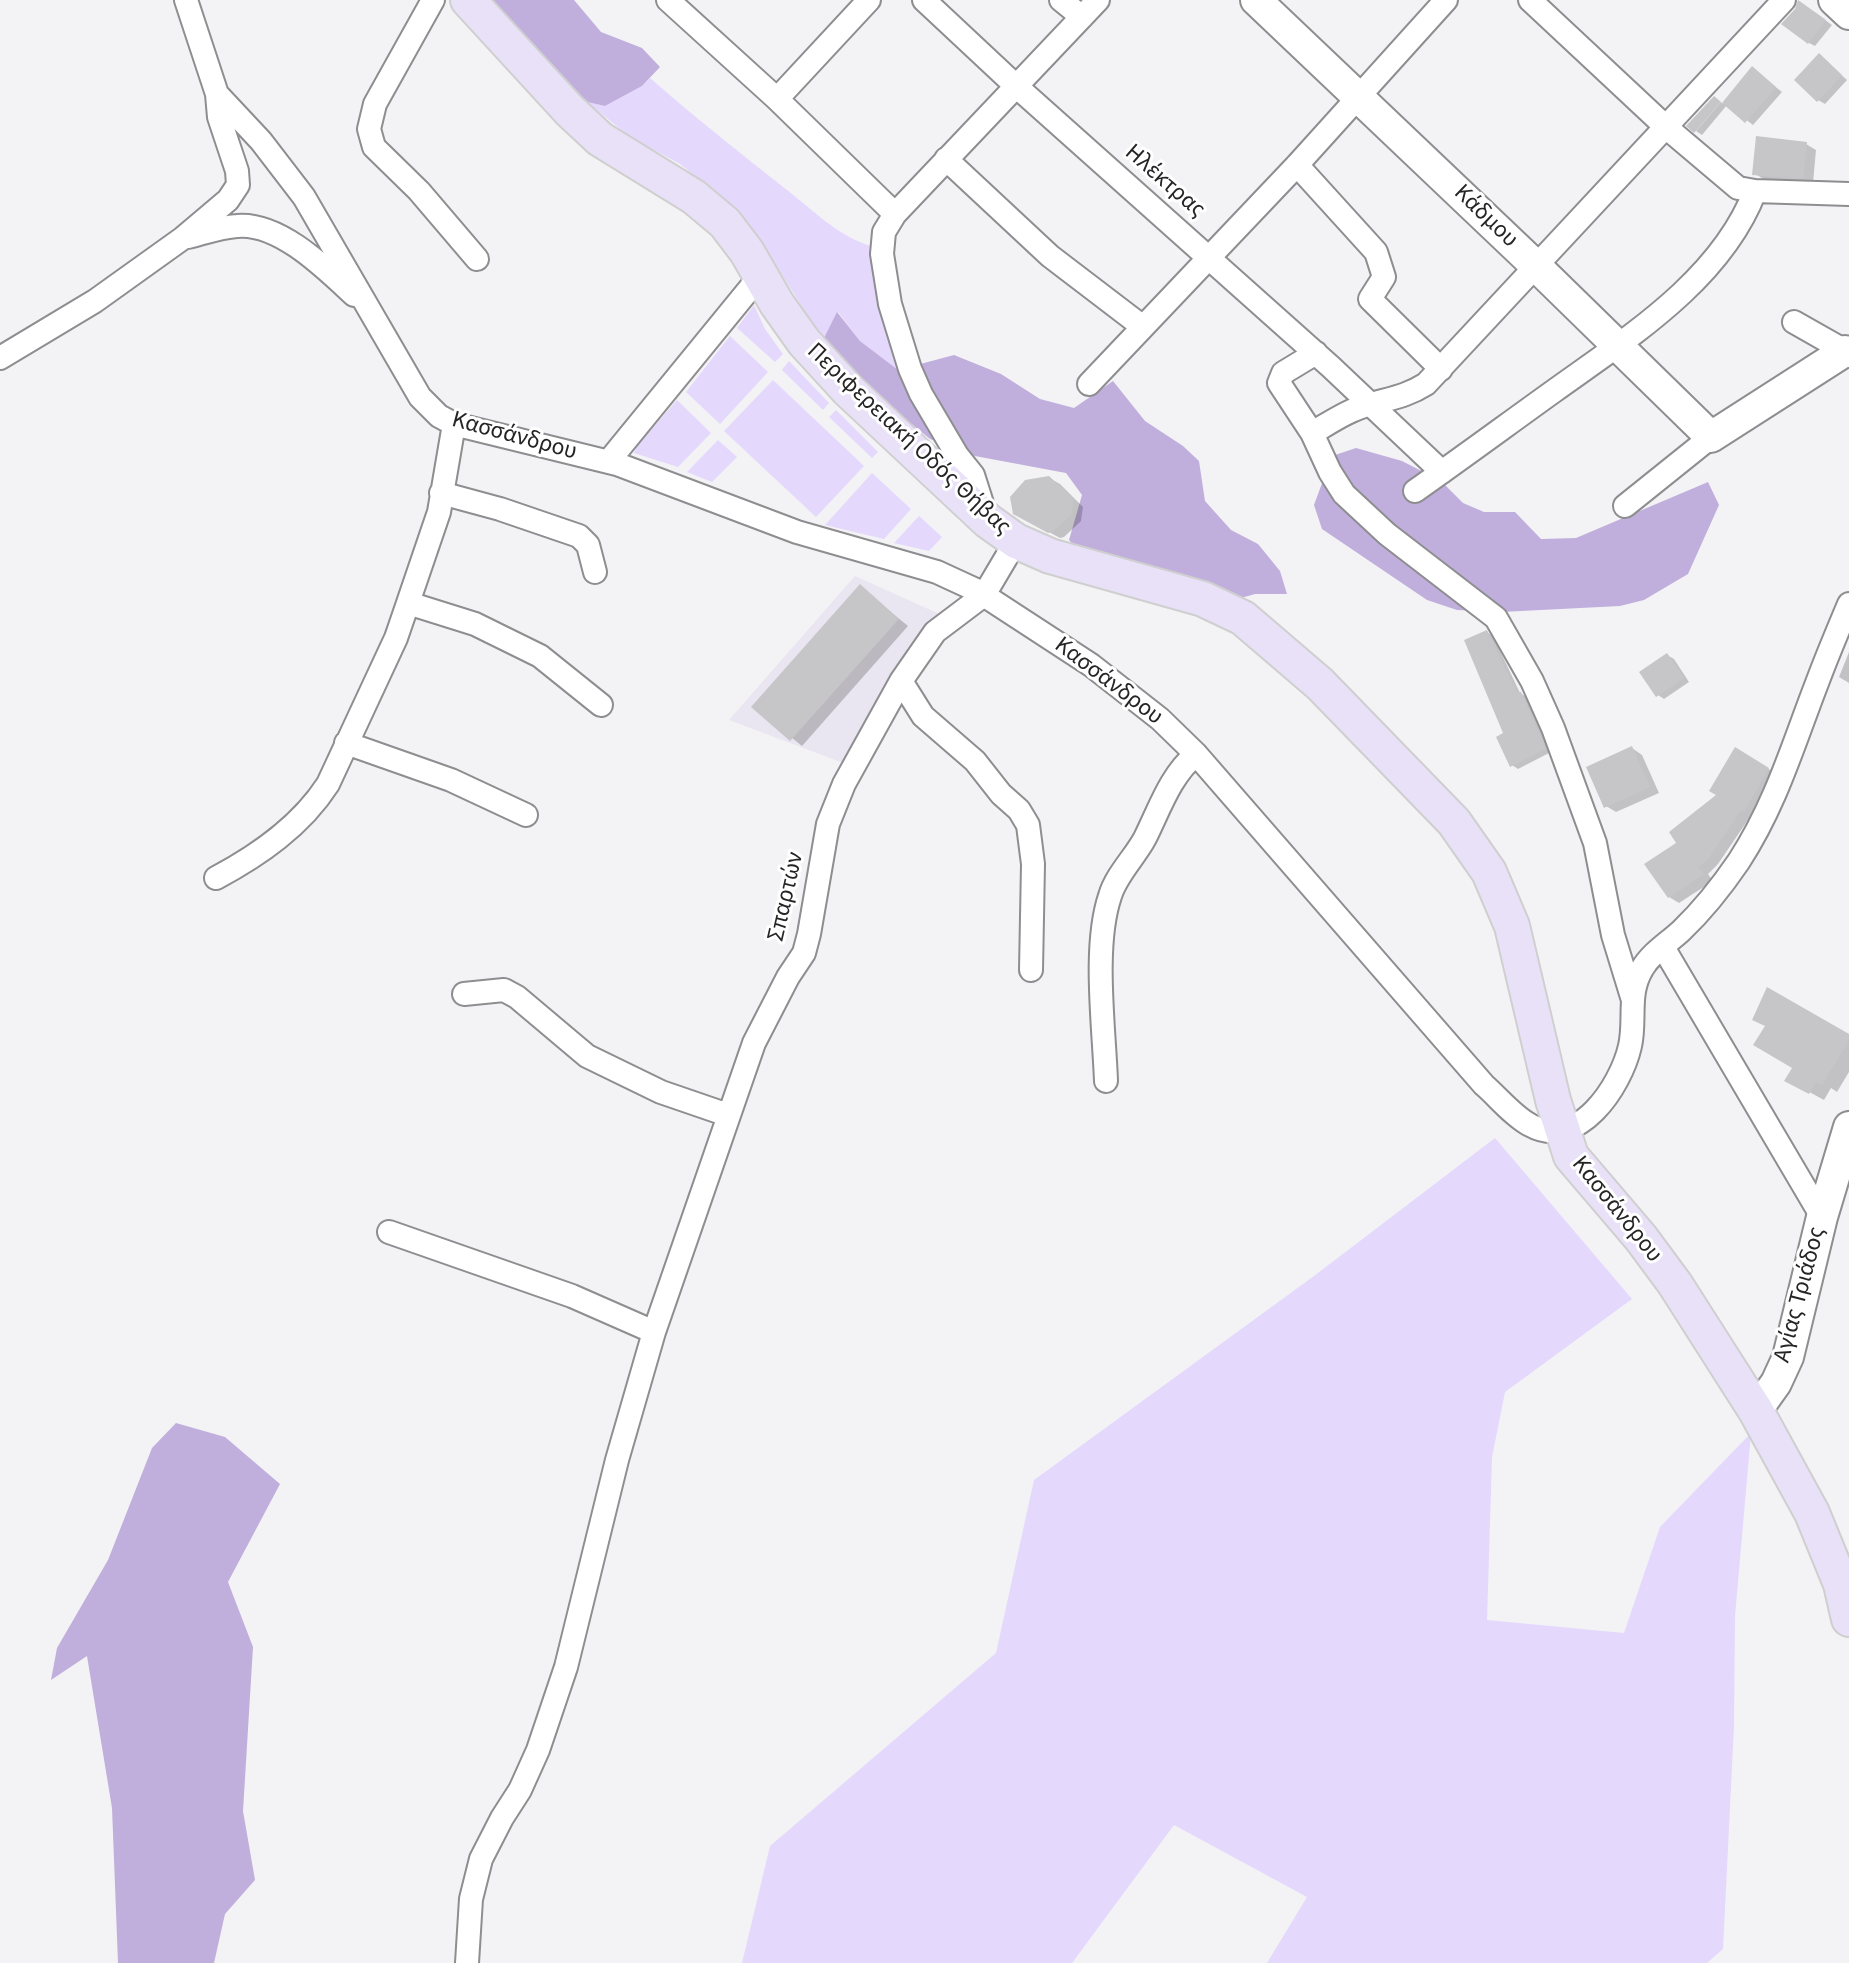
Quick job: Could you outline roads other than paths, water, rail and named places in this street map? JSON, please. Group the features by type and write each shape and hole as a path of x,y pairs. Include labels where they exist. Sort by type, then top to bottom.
{"main road":[{"name":"Περιφερειακή Οδός Θήβας","path":"468,0 569,110 600,139 694,197 725,223 804,342 848,390 988,521 1016,541 1082,567 1203,599 1243,618 1320,684 1454,822 1489,872 1512,926 1545,1128"},
{"name":"Κάδμου","path":"1256,0 1711,437"},
{"path":"1834,0 1849,14"},
{"path":"1711,437 1847,352"},
{"name":"Αγίας Τριάδος","path":"1756,1411 1776,1383 1788,1357 1822,1217 1849,1127"},
{"name":"Κασσάνδρου","path":"1545,1128 1641,1238 1675,1284 1756,1411 1812,1513 1841,1584 1849,1619"}],"street":[{"name":"Κασσάνδρου","path":"186,0 217,94 261,141 304,197 420,397 439,416 454,424 608,462 797,532 937,572 984,595 1091,665 1160,719 1196,754 1484,1085 1545,1128"},
{"path":"433,0 375,104 369,129 374,147 442,215 477,259"},
{"path":"668,0 777,99 895,214"},
{"path":"777,99 869,0"},
{"name":"Ηλέκτρας","path":"924,0 1316,353 1442,472"},
{"path":"1061,0 1082,17"},
{"path":"988,521 973,475 957,455 910,369 890,304 882,254 884,232 895,214 1098,0"},
{"path":"1089,384 1297,165 1446,0"},
{"path":"1530,0 1667,128 1738,188 1849,194"},
{"path":"1312,433 1370,404 1411,394 1441,369 1784,0"},
{"path":"0,358 95,301 183,238 228,200 238,185 237,171 219,117 217,94"},
{"path":"946,159 1050,256 1143,327"},
{"path":"1297,165 1376,252 1384,277 1370,299 1441,369"},
{"path":"1415,491 1616,346 1664,307 1717,255 1745,218 1755,191"},
{"path":"183,238 239,226 262,228 281,236 320,265 367,307"},
{"path":"608,462 760,276"},
{"path":"1794,322 1847,352"},
{"path":"1316,353 1279,378 1280,386 1312,433 1330,472 1353,504 1496,618 1532,681 1559,742 1595,843 1613,935 1632,997"},
{"path":"216,878 249,860 287,831 315,804 328,784 396,638 439,512 454,424"},
{"path":"1625,506 1711,437"},
{"path":"441,493 579,536 588,545 595,572"},
{"path":"984,595 1016,541"},
{"name":"Σπαρτών","path":"467,1963 471,1899 481,1859 532,1763 566,1667 617,1460 654,1332 754,1043 804,953 828,824 844,784 901,681 935,632 984,595"},
{"path":"408,603 449,614 519,645 551,664 601,705"},
{"path":"1545,1128 1593,1113 1614,1084 1631,1044 1632,997 1642,968 1703,909 1738,863 1762,823 1782,782 1817,682 1849,604"},
{"path":"901,681 923,716 975,761 1001,794 1019,810 1028,825 1033,864 1031,970"},
{"path":"346,743 451,780 526,815"},
{"path":"1106,1081 1102,958 1110,893 1144,841 1172,781 1183,765 1196,754"},
{"path":"1663,947 1822,1217"},
{"path":"464,994 504,990 517,997 587,1056 661,1092 728,1115"},
{"path":"389,1232 572,1296 654,1332"}]}
